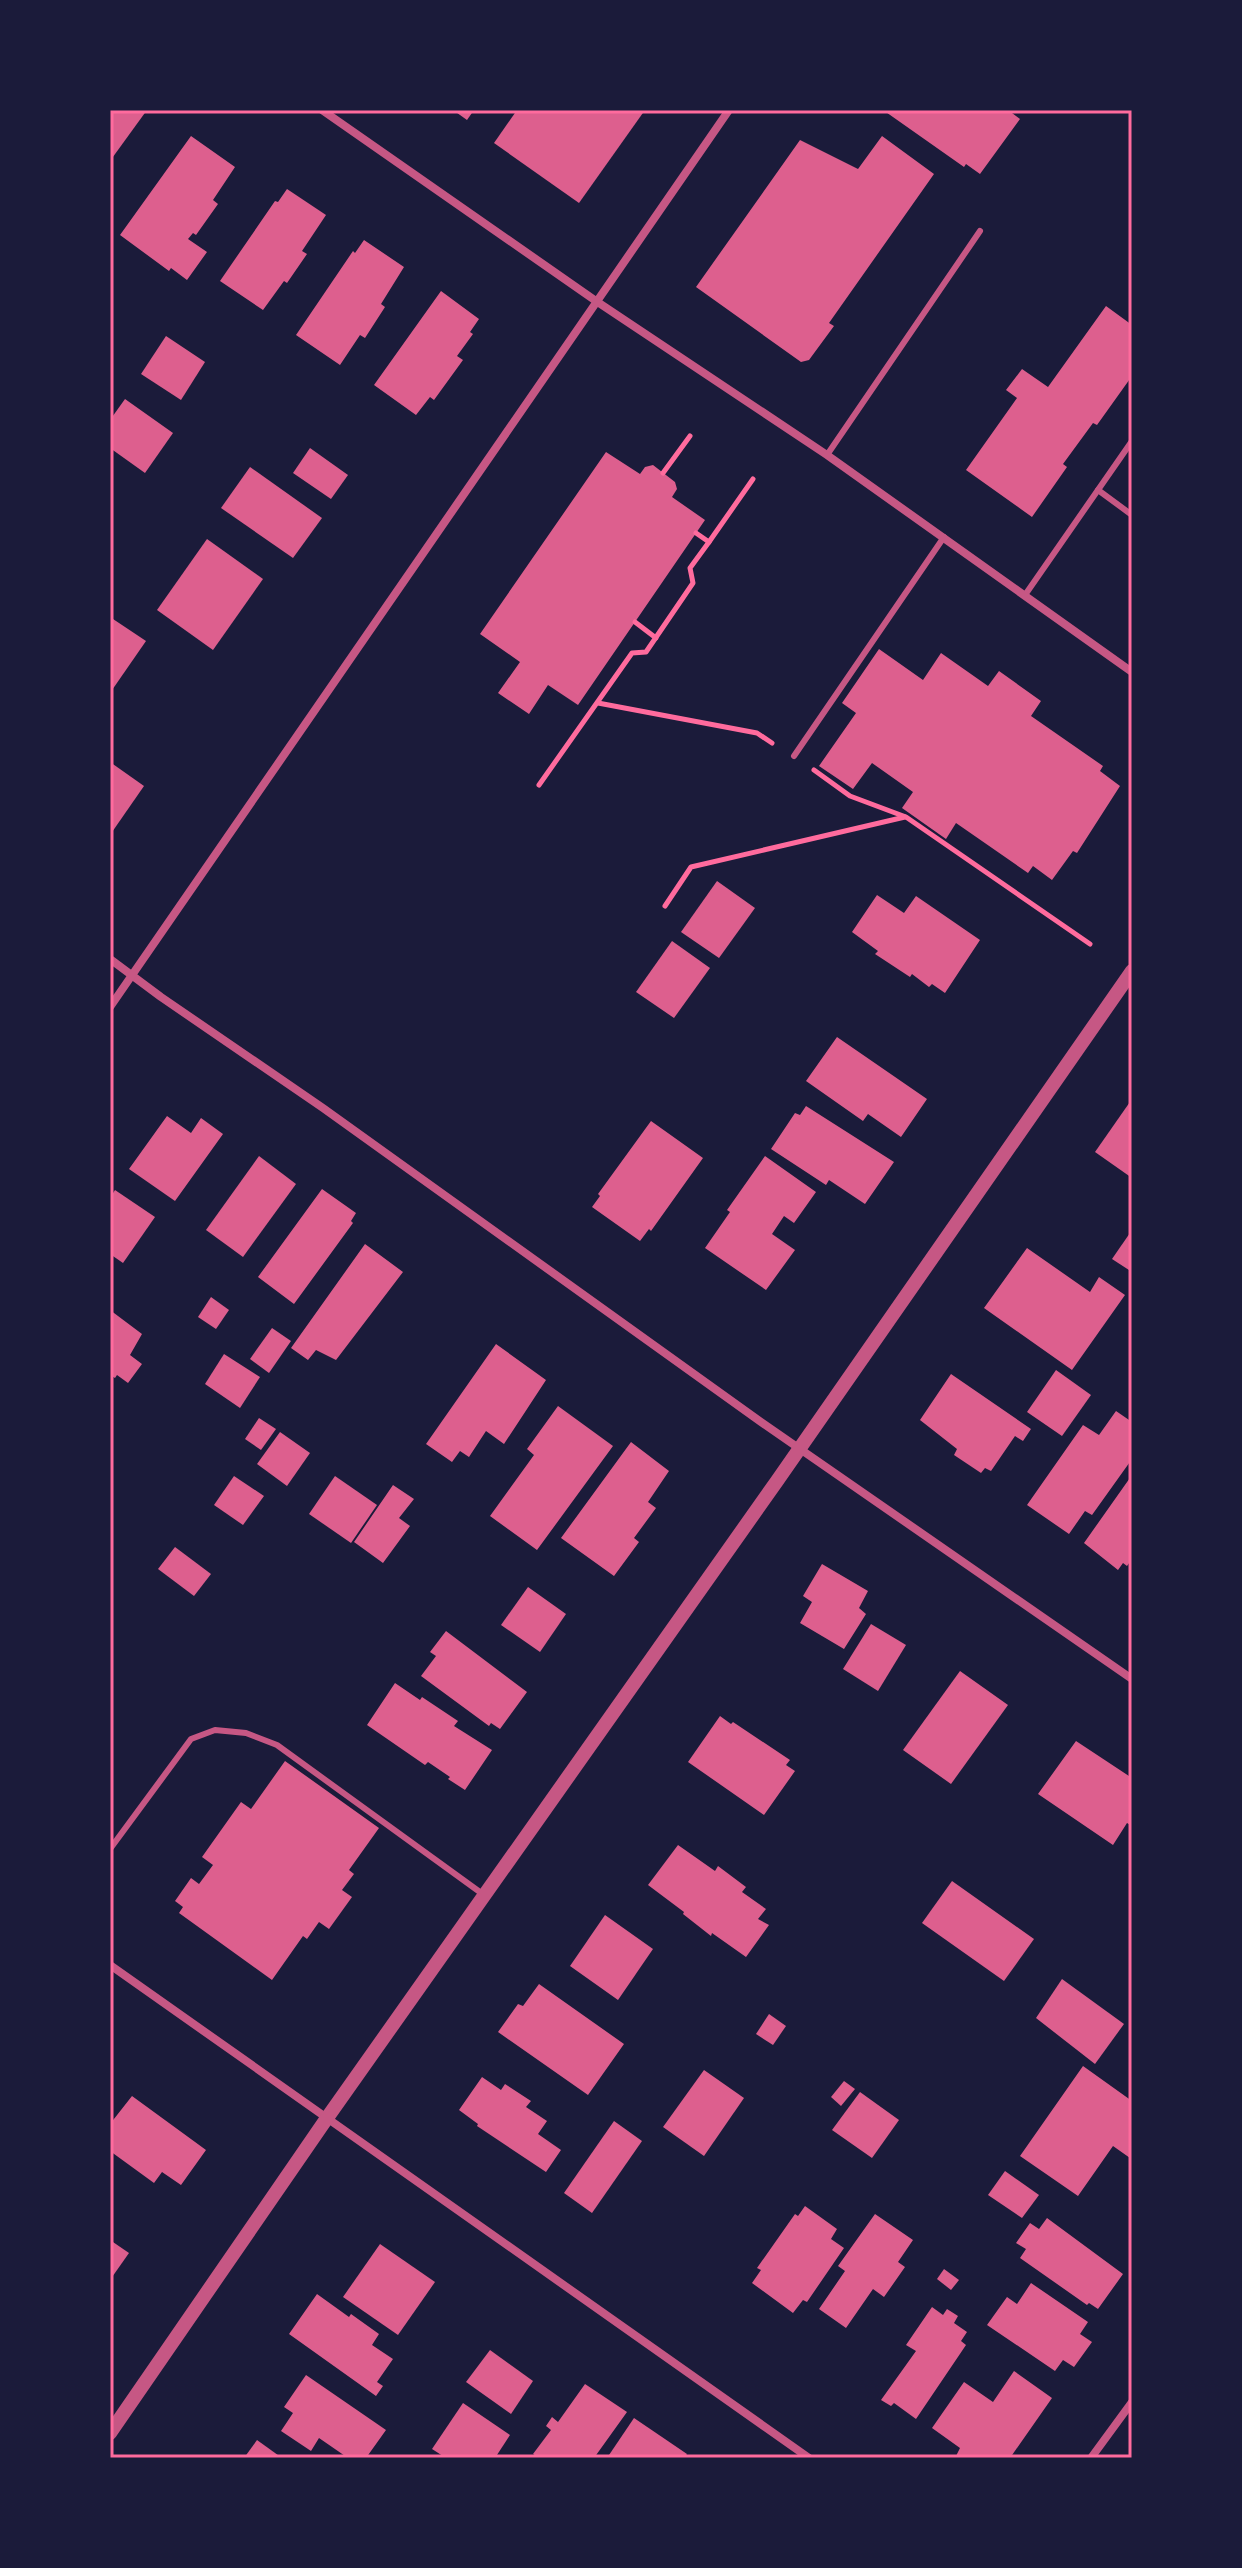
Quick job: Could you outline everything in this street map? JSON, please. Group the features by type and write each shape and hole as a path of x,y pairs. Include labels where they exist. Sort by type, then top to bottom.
{"street":[{"path":"322,110 596,301 827,455 1132,672"},
{"path":"110,1007 729,110"},
{"path":"110,959 1132,1679"},
{"path":"110,2433 327,2118 1132,971"},
{"path":"110,1965 809,2458"},
{"path":"1091,2458 1132,2403"}],"lane":[{"path":"827,455 980,231"},
{"path":"1025,595 1132,441"},
{"path":"1098,490 1132,515"},
{"path":"794,756 944,537"},
{"path":"110,1849 191,1739 215,1730 246,1733 277,1745 484,1895"}],"path":[{"path":"663,473 690,436"},
{"path":"539,785 632,653 646,652 656,638 693,583 690,568 753,479"},
{"path":"696,533 709,542"},
{"path":"635,622 656,638"},
{"path":"598,703 757,733 850,796 906,817 1090,944"},
{"path":"665,906 691,867 906,817"}],"building":[{"path":"110,110 147,110 110,161"},
{"path":"453,110 474,110 467,120"},
{"path":"517,110 645,110 579,203 494,143"},
{"path":"883,110 1008,110 1020,119 980,174 966,164 964,167"},
{"path":"191,136 235,167 213,200 218,204 196,235 193,233 188,239 207,252 187,280 171,268 169,271 120,235"},
{"path":"882,136 934,174 829,323 834,326 809,360 801,362 696,287 800,140 858,169"},
{"path":"287,189 326,215 302,251 307,254 263,310 220,281 275,201 278,202"},
{"path":"364,240 404,267 381,304 385,307 365,338 360,335 340,365 296,335 353,251 355,253"},
{"path":"441,291 479,319 470,332 473,334 457,356 463,360 434,400 430,397 416,415 374,385"},
{"path":"1106,306 1132,325 1132,376 1097,425 1093,423 1063,464 1067,467 1032,517 966,470 1017,398 1006,390 1022,369 1048,387"},
{"path":"166,336 205,362 181,400 141,374"},
{"path":"125,399 173,433 145,473 110,448 110,420"},
{"path":"310,448 348,475 331,499 293,473"},
{"path":"606,452 640,474 645,467 653,465 675,482 677,489 672,497 705,520 578,705 548,685 529,714 498,693 520,662 480,634"},
{"path":"250,467 322,518 293,558 221,508"},
{"path":"207,539 263,579 213,650 157,610"},
{"path":"110,617 146,641 110,693"},
{"path":"879,649 923,680 941,653 988,686 999,671 1041,701 1031,716 1103,766 1100,771 1120,786 1077,853 1073,851 1052,880 1033,866 1028,873 956,823 946,839 902,808 913,792 872,763 853,789 819,766 856,713 842,703"},
{"path":"110,762 144,786 110,835"},
{"path":"717,881 755,908 719,958 681,932"},
{"path":"877,895 904,913 916,896 980,940 945,993 932,984 929,987 912,974 910,977 875,954 878,951 852,932"},
{"path":"672,941 710,968 674,1018 636,992"},
{"path":"837,1037 927,1099 901,1137 868,1114 863,1121 806,1081"},
{"path":"1132,1099 1132,1178 1095,1152"},
{"path":"806,1106 894,1162 865,1204 829,1180 826,1185 771,1149 795,1113 800,1115"},
{"path":"167,1116 191,1133 201,1118 223,1134 175,1201 129,1169"},
{"path":"651,1121 703,1158 651,1231 649,1229 640,1241 592,1207 600,1196 598,1194"},
{"path":"259,1156 296,1184 243,1257 206,1230"},
{"path":"765,1156 816,1192 794,1223 784,1216 772,1234 795,1250 766,1290 705,1248"},
{"path":"322,1189 356,1213 351,1221 353,1223 294,1304 258,1277"},
{"path":"115,1190 155,1217 123,1263 110,1254 110,1198"},
{"path":"1132,1230 1132,1272 1112,1259"},
{"path":"365,1244 403,1272 336,1360 316,1350 308,1360 291,1348"},
{"path":"1027,1248 1090,1292 1099,1277 1125,1295 1072,1370 984,1308"},
{"path":"211,1297 229,1310 216,1329 198,1317"},
{"path":"110,1310 142,1334 130,1355 142,1364 128,1383 117,1375 115,1378 110,1375"},
{"path":"272,1328 291,1341 269,1373 250,1359"},
{"path":"496,1344 546,1380 504,1444 486,1431 469,1457 460,1451 452,1462 426,1444"},
{"path":"224,1354 260,1377 240,1408 205,1384"},
{"path":"1056,1370 1091,1395 1062,1436 1027,1412"},
{"path":"951,1374 1031,1429 1023,1441 1015,1436 991,1471 985,1468 981,1473 954,1455 957,1449 920,1420"},
{"path":"558,1406 613,1446 537,1550 490,1516 534,1455 527,1449"},
{"path":"1116,1411 1132,1422 1132,1453 1129,1457 1132,1459 1092,1515 1085,1511 1069,1534 1027,1505 1083,1425 1099,1435"},
{"path":"259,1418 276,1429 261,1450 245,1439"},
{"path":"280,1432 310,1453 287,1486 257,1464"},
{"path":"631,1442 669,1471 648,1502 656,1508 634,1538 639,1542 614,1576 561,1538"},
{"path":"1132,1475 1132,1559 1127,1566 1123,1563 1118,1570 1084,1543"},
{"path":"234,1476 264,1496 243,1525 214,1505"},
{"path":"335,1476 377,1505 351,1543 309,1514"},
{"path":"393,1485 414,1499 399,1518 410,1526 383,1563 354,1542"},
{"path":"175,1547 211,1574 194,1596 158,1569"},
{"path":"822,1564 868,1591 859,1608 866,1614 844,1649 800,1623 812,1602 803,1596"},
{"path":"528,1587 566,1614 540,1652 501,1625"},
{"path":"871,1624 906,1645 878,1691 843,1669"},
{"path":"446,1631 527,1692 500,1729 491,1723 489,1726 421,1676 436,1656 430,1652"},
{"path":"960,1671 1008,1705 951,1784 903,1750"},
{"path":"395,1683 458,1721 454,1726 492,1750 465,1790 428,1762 425,1765 367,1725"},
{"path":"720,1716 790,1760 786,1765 795,1771 764,1815 688,1762"},
{"path":"1076,1741 1132,1778 1132,1826 1127,1823 1113,1845 1038,1794"},
{"path":"285,1761 379,1828 349,1870 354,1874 342,1890 352,1897 329,1929 319,1922 307,1939 303,1936 272,1980 179,1913 183,1907 175,1901 191,1878 199,1884 213,1865 202,1857 241,1802 251,1809"},
{"path":"678,1845 715,1871 718,1866 746,1887 742,1892 766,1909 758,1919 769,1925 746,1957 712,1933 711,1936 648,1885"},
{"path":"952,1881 1034,1939 1004,1981 922,1923"},
{"path":"605,1915 653,1949 618,2000 570,1966"},
{"path":"1062,1979 1124,2024 1095,2064 1036,2018"},
{"path":"539,1984 624,2044 588,2095 498,2032 518,2004 523,2006"},
{"path":"769,2014 786,2026 773,2045 756,2034"},
{"path":"1083,2066 1132,2101 1132,2156 1130,2158 1113,2146 1078,2196 1020,2156"},
{"path":"704,2070 744,2098 704,2156 663,2127"},
{"path":"482,2077 501,2090 505,2084 531,2101 526,2107 547,2121 538,2134 561,2150 546,2172 477,2126 459,2110"},
{"path":"844,2081 855,2089 841,2106 831,2097"},
{"path":"860,2092 899,2120 872,2158 832,2130"},
{"path":"132,2096 206,2150 181,2185 162,2172 154,2183 110,2151 110,2124"},
{"path":"614,2121 642,2141 592,2213 564,2193"},
{"path":"1005,2171 1039,2195 1022,2218 988,2195"},
{"path":"805,2206 837,2229 831,2239 844,2248 807,2302 803,2300 793,2313 752,2283 761,2270 757,2268 795,2214 798,2216"},
{"path":"875,2214 913,2240 898,2262 905,2267 884,2297 873,2289 846,2328 819,2309 845,2271 838,2266"},
{"path":"1047,2218 1123,2274 1098,2309 1089,2303 1087,2305 1020,2258 1026,2249 1016,2243 1030,2223 1039,2229"},
{"path":"110,2240 129,2253 110,2280"},
{"path":"380,2244 435,2282 398,2335 343,2297"},
{"path":"944,2269 959,2280 951,2290 937,2279"},
{"path":"1031,2283 1088,2322 1080,2334 1092,2342 1074,2367 1063,2360 1055,2371 987,2325 1007,2297 1017,2304"},
{"path":"317,2294 379,2334 372,2345 393,2359 377,2382 383,2386 376,2396 289,2334"},
{"path":"932,2307 943,2315 947,2309 958,2316 954,2323 967,2332 961,2341 966,2345 916,2419 894,2403 891,2406 881,2400 916,2351 906,2345"},
{"path":"490,2350 533,2381 511,2414 466,2382"},
{"path":"1014,2371 1052,2398 1010,2458 955,2458 960,2448 932,2428 964,2382 993,2402"},
{"path":"306,2375 386,2430 366,2458 348,2458 319,2438 311,2451 281,2431 293,2413 284,2407"},
{"path":"585,2384 627,2412 594,2458 539,2458 533,2454 551,2430 546,2426 552,2417 558,2422"},
{"path":"463,2403 510,2435 495,2458 446,2458 432,2449"},
{"path":"634,2418 687,2454 684,2458 607,2458"},
{"path":"257,2440 282,2458 244,2458"}]}
